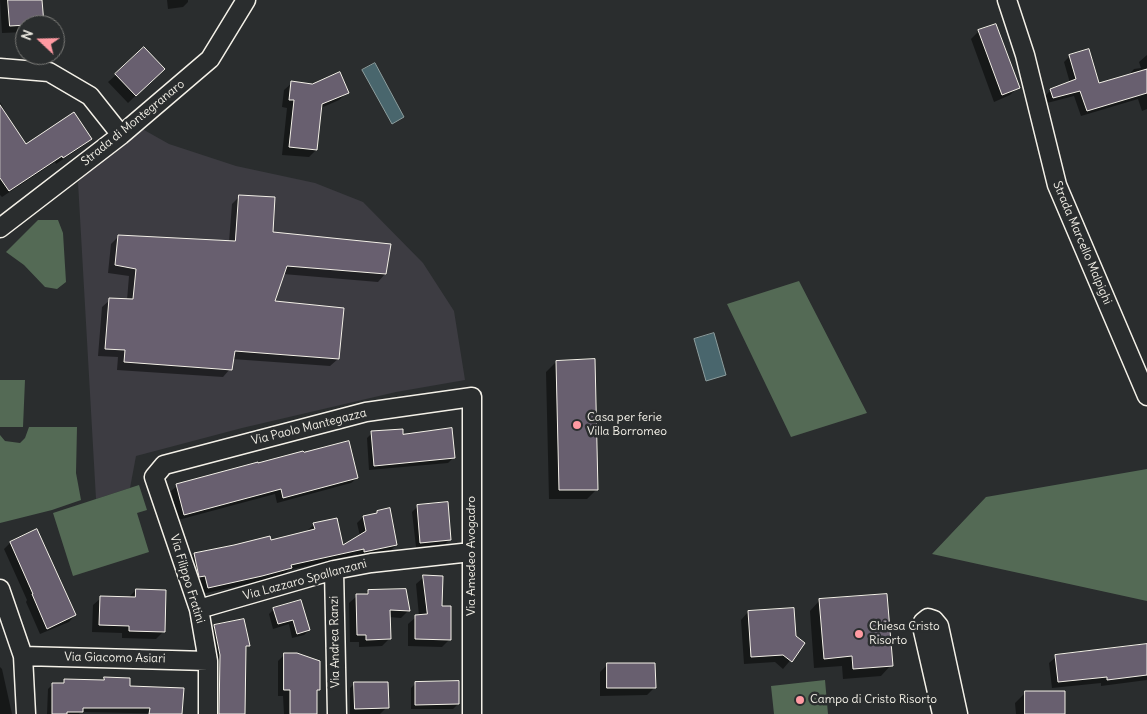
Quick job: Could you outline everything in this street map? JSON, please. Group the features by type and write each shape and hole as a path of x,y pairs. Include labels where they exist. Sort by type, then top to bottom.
{"street":[{"name":"Strada di Montegranaro","path":"0,228 122,135 210,59 246,0"},
{"name":"Strada Marcello Malpighi","path":"1007,0 1025,55 1057,185 1147,396"},
{"path":"0,68 49,72 90,96 122,135"},
{"name":"Via Paolo Mantegazza","path":"154,477 164,465 366,412 472,397"},
{"name":"Via Amedeo Avogadro","path":"472,397 472,714"},
{"name":"Via Filippo Fratini","path":"154,477 199,609 208,660 208,714"},
{"name":"Via Lazzaro Spallanzani","path":"199,609 334,570 370,563 471,552"},
{"name":"Via Andrea Ranzi","path":"334,570 337,714"},
{"path":"0,589 23,656 26,714"},
{"path":"942,714 931,628 958,714"},
{"name":"Via Giacomo Asiari","path":"23,656 208,660"}],"shaded area":[{"path":"137,126 169,144 236,166 315,183 363,202 423,263 454,311 465,380 396,392 242,428 136,456 130,488 96,499 78,182"}],"green space":[{"path":"38,220 58,220 63,233 66,282 57,289 45,287 24,265 6,252"},
{"path":"799,281 867,413 791,437 727,304"},
{"path":"0,380 25,380 23,427 0,427"},
{"path":"29,427 77,427 76,473 81,500 52,510 0,523 0,435 5,441 20,443 25,438"},
{"path":"1147,469 1147,601 932,554 986,497"},
{"path":"139,485 147,510 137,513 149,552 73,576 53,513"},
{"name":"Campo di Cristo Risorto","path":"825,680 828,714 774,714 771,686"}],"water":[{"path":"375,63 404,117 392,124 362,70"},
{"path":"714,333 726,375 706,381 694,339"}],"building":[{"path":"8,0 42,0 43,15 15,15 15,26 10,26"},
{"path":"996,24 1020,88 1002,95 978,30"},
{"path":"144,47 165,69 136,96 115,74"},
{"path":"1089,49 1099,83 1147,69 1147,93 1087,111 1080,91 1053,98 1050,89 1076,79 1069,55"},
{"path":"340,72 349,93 322,104 317,150 289,147 294,100 289,100 291,81 312,84"},
{"path":"0,105 26,144 74,112 92,139 63,158 62,156 9,191 0,178"},
{"path":"239,195 275,197 273,232 391,244 386,274 287,266 275,301 344,308 339,359 235,351 232,370 124,362 125,350 105,349 109,298 133,299 136,269 115,265 118,235 235,241"},
{"name":"Casa per ferie Villa Borromeo","path":"595,359 598,490 559,490 556,361"},
{"path":"452,428 455,458 374,466 371,431 403,429 403,434"},
{"path":"349,441 358,478 283,498 281,489 184,515 176,484 258,462"},
{"path":"448,502 451,540 420,543 417,505"},
{"path":"390,508 397,545 364,552 364,549 291,565 292,568 208,588 205,576 199,577 194,553 270,536 271,540 315,529 313,523 337,518 343,545 366,531 363,516"},
{"path":"37,529 76,615 47,629 10,542"},
{"path":"423,575 443,576 442,606 451,606 451,640 415,639 415,615 427,614"},
{"path":"136,589 166,590 165,632 129,631 129,626 99,625 100,596 135,597"},
{"path":"406,589 410,611 390,610 391,639 366,640 366,635 357,635 356,594 368,594 368,590"},
{"path":"887,594 893,666 853,669 852,656 824,659 819,599"},
{"path":"301,600 310,630 297,634 293,620 278,624 273,608"},
{"path":"794,608 796,636 805,643 792,662 783,655 751,657 748,611"},
{"path":"244,619 250,646 246,646 245,714 219,714 220,655 214,625"},
{"path":"1147,644 1147,675 1107,680 1107,677 1058,682 1055,655"},
{"path":"284,653 297,653 320,661 320,690 317,690 317,714 290,714 290,690 284,690"},
{"path":"607,663 655,663 656,688 607,688"},
{"path":"104,677 130,678 130,686 184,688 182,714 149,714 150,708 83,708 83,712 52,714 52,683 64,683 64,679 104,680"},
{"path":"459,681 459,704 415,705 415,682"},
{"path":"354,682 388,682 389,708 355,709"},
{"path":"1025,691 1065,691 1065,714 1025,714"}],"place":[{"name":"Casa per ferie Villa Borromeo","path":"577,425"},
{"name":"Chiesa Cristo Risorto","path":"859,634"},
{"name":"Campo di Cristo Risorto","path":"800,700"}]}
